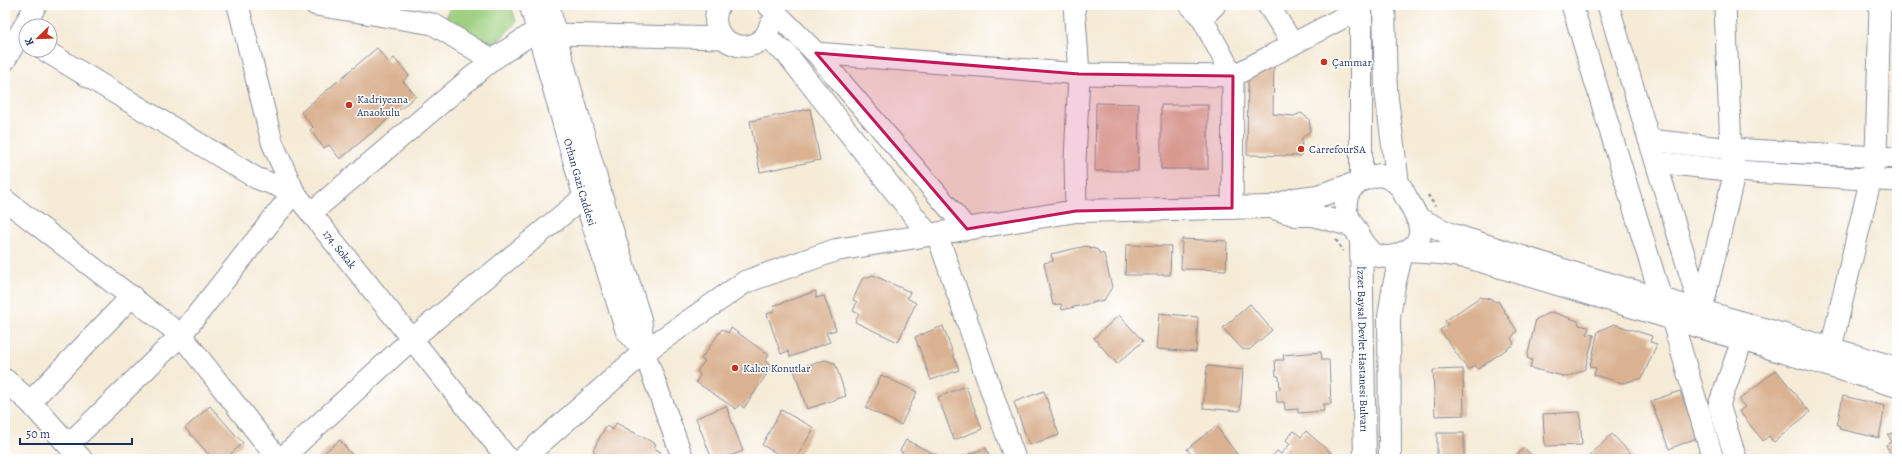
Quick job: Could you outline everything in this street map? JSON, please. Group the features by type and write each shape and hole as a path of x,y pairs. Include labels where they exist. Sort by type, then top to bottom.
{"main road":[{"path":"1384,5 1386,91 1398,184 1419,219 1421,228 1416,242 1405,252 1394,285 1389,317 1390,459"},
{"name":"İzzet Baysal Devlet Hastanesi Bulvarı","path":"1361,6 1358,182 1349,191 1345,204 1347,215 1365,246 1375,254 1386,257 1405,252 1440,252 1471,258 1897,386"},
{"path":"522,459 644,352 745,282 836,250 1076,212 1271,207 1295,198 1318,196 1373,176 1381,175 1398,184"},
{"path":"1271,207 1296,215 1313,215 1357,232"},
{"path":"1419,219 1450,234 1579,275 1897,368"},
{"name":"İzzet Baysal Devlet Hastanesi Bulvarı","path":"1357,232 1365,459"},
{"path":"5,380 30,402 75,451"}],"street":[{"path":"5,60 17,34 36,5"},
{"name":"174. Sokak","path":"238,5 272,142 294,192 312,212 413,338 508,459"},
{"path":"316,5 433,24 492,60"},
{"name":"Orhan Gazi Caddesi","path":"530,5 545,33 584,197 626,330 644,352"},
{"path":"549,5 545,33 641,321 644,352 683,459"},
{"path":"719,5 715,21 718,30 723,38 730,44 739,46 748,46 757,43 764,37 769,29 770,20 767,5"},
{"path":"767,5 816,53 967,229"},
{"path":"1074,5 1079,74 1075,160 1076,212"},
{"path":"1268,5 1293,44"},
{"path":"1572,5 1661,298"},
{"path":"1608,5 1702,310"},
{"path":"1702,310 1735,171 1731,149 1725,5"},
{"path":"1831,348 1872,179 1876,156 1880,5"},
{"path":"816,53 1079,74 1233,76 1361,6"},
{"path":"1203,9 1233,76 1232,208"},
{"path":"312,212 492,60 545,33 723,38"},
{"path":"764,37 786,53 930,235 1015,459"},
{"path":"57,58 256,178 294,192 181,335 75,451"},
{"path":"1649,140 1731,149 1897,158"},
{"path":"1656,162 1735,171 1897,181"},
{"path":"281,459 413,338 584,197"},
{"path":"5,200 181,335 278,459"},
{"path":"930,235 1001,459"},
{"path":"30,402 132,296"},
{"path":"1672,319 1713,459"},
{"path":"1736,459 1719,405 1742,340"}],"highlighted area":[{"path":"816,53 1079,74 1233,76 1232,208 1076,211 967,229"}],"green space":[{"path":"451,5 511,5 516,22 490,50 445,22"}],"building":[{"path":"377,48 389,63 394,58 409,76 403,81 416,96 340,159 329,145 324,148 310,130 313,127 301,112"},
{"path":"1274,65 1273,114 1294,116 1301,113 1309,119 1310,131 1302,138 1301,156 1247,155 1248,77"},
{"path":"1096,103 1139,104 1138,171 1095,171"},
{"path":"1161,105 1208,105 1208,169 1161,169"},
{"path":"810,109 820,160 760,172 750,121"},
{"path":"1182,239 1227,241 1226,270 1181,269"},
{"path":"1126,245 1171,246 1170,275 1125,275"},
{"path":"1086,246 1098,250 1099,253 1104,254 1112,287 1104,300 1062,310 1061,304 1053,305 1044,263 1053,261 1051,254"},
{"path":"873,275 910,292 907,298 916,303 898,342 855,322 859,314 853,311 857,302 853,300 862,279"},
{"name":"Kalıcı Konutlar","path":"816,291 816,298 824,296 836,330 826,333 830,342 790,357 788,351 781,354 767,314 775,311 773,306"},
{"path":"1480,297 1496,302 1498,301 1517,331 1511,338 1514,344 1478,369 1475,365 1468,370 1440,330 1448,325 1445,321"},
{"path":"1250,304 1272,330 1249,350 1242,349 1223,328"},
{"path":"1552,312 1578,321 1579,325 1589,327 1587,334 1594,335 1585,369 1567,377 1530,368 1532,360 1527,358 1536,319"},
{"path":"1159,313 1198,317 1196,352 1156,349"},
{"path":"1119,315 1143,341 1117,364 1094,338"},
{"path":"1614,324 1652,336 1650,342 1657,344 1642,378 1623,383 1594,375 1596,368 1590,367 1598,331"},
{"path":"943,326 959,370 931,380 915,337"},
{"name":"Kalıcı Konutlar","path":"731,328 769,355 765,361 772,366 744,408 739,404 736,409 696,382 700,375 697,371 705,361 701,359 722,329 728,333"},
{"path":"1321,352 1322,360 1329,360 1331,404 1323,404 1324,411 1298,413 1298,409 1285,410 1284,402 1277,402 1276,390 1280,389 1279,376 1276,376 1275,360 1284,360 1283,355"},
{"name":"Kalıcı Konutlar","path":"825,360 835,363 846,396 807,409 794,370"},
{"path":"1207,366 1243,370 1240,411 1203,408"},
{"path":"1463,369 1464,415 1435,416 1433,370"},
{"path":"1776,370 1810,412 1774,442 1769,436 1763,441 1739,411 1745,407 1739,400"},
{"path":"881,375 917,392 901,425 866,408"},
{"path":"966,386 982,429 954,440 938,397"},
{"path":"1044,391 1059,435 1029,445 1014,402"},
{"path":"1680,391 1697,438 1669,449 1651,401"},
{"path":"1843,396 1885,406 1879,438 1839,429 1840,426 1837,425"},
{"path":"210,406 243,443 225,459 213,459 185,428"},
{"path":"726,406 743,451 722,459 712,459 696,418"},
{"path":"781,410 814,428 796,459 787,459 762,445"},
{"path":"1580,412 1582,445 1545,446 1543,414"},
{"path":"616,423 656,444 654,448 661,452 657,459 591,459 595,452 593,450 606,426 613,430"},
{"path":"1216,426 1237,454 1230,459 1194,459 1187,449"},
{"path":"1294,431 1301,437 1306,431 1332,454 1328,459 1270,459 1277,451 1281,454 1290,444 1286,440"},
{"path":"1897,431 1897,455 1892,457 1886,445 1892,442 1888,435"},
{"path":"1437,433 1464,433 1464,459 1437,459"},
{"path":"1612,434 1636,459 1586,459"},
{"path":"340,440 355,459 316,459"},
{"path":"906,440 938,456 936,459 900,459 903,453 900,451"},
{"path":"986,448 990,459 958,459 958,458"},
{"path":"1524,448 1536,459 1514,459"},
{"path":"1700,452 1702,459 1680,459"}],"place":[{"name":"Çammar","path":"1324,62"},
{"name":"Kadriyeana Anaokulu","path":"349,105"},
{"name":"CarrefourSA","path":"1301,149"},
{"name":"Kalıcı Konutlar","path":"735,368"}]}
